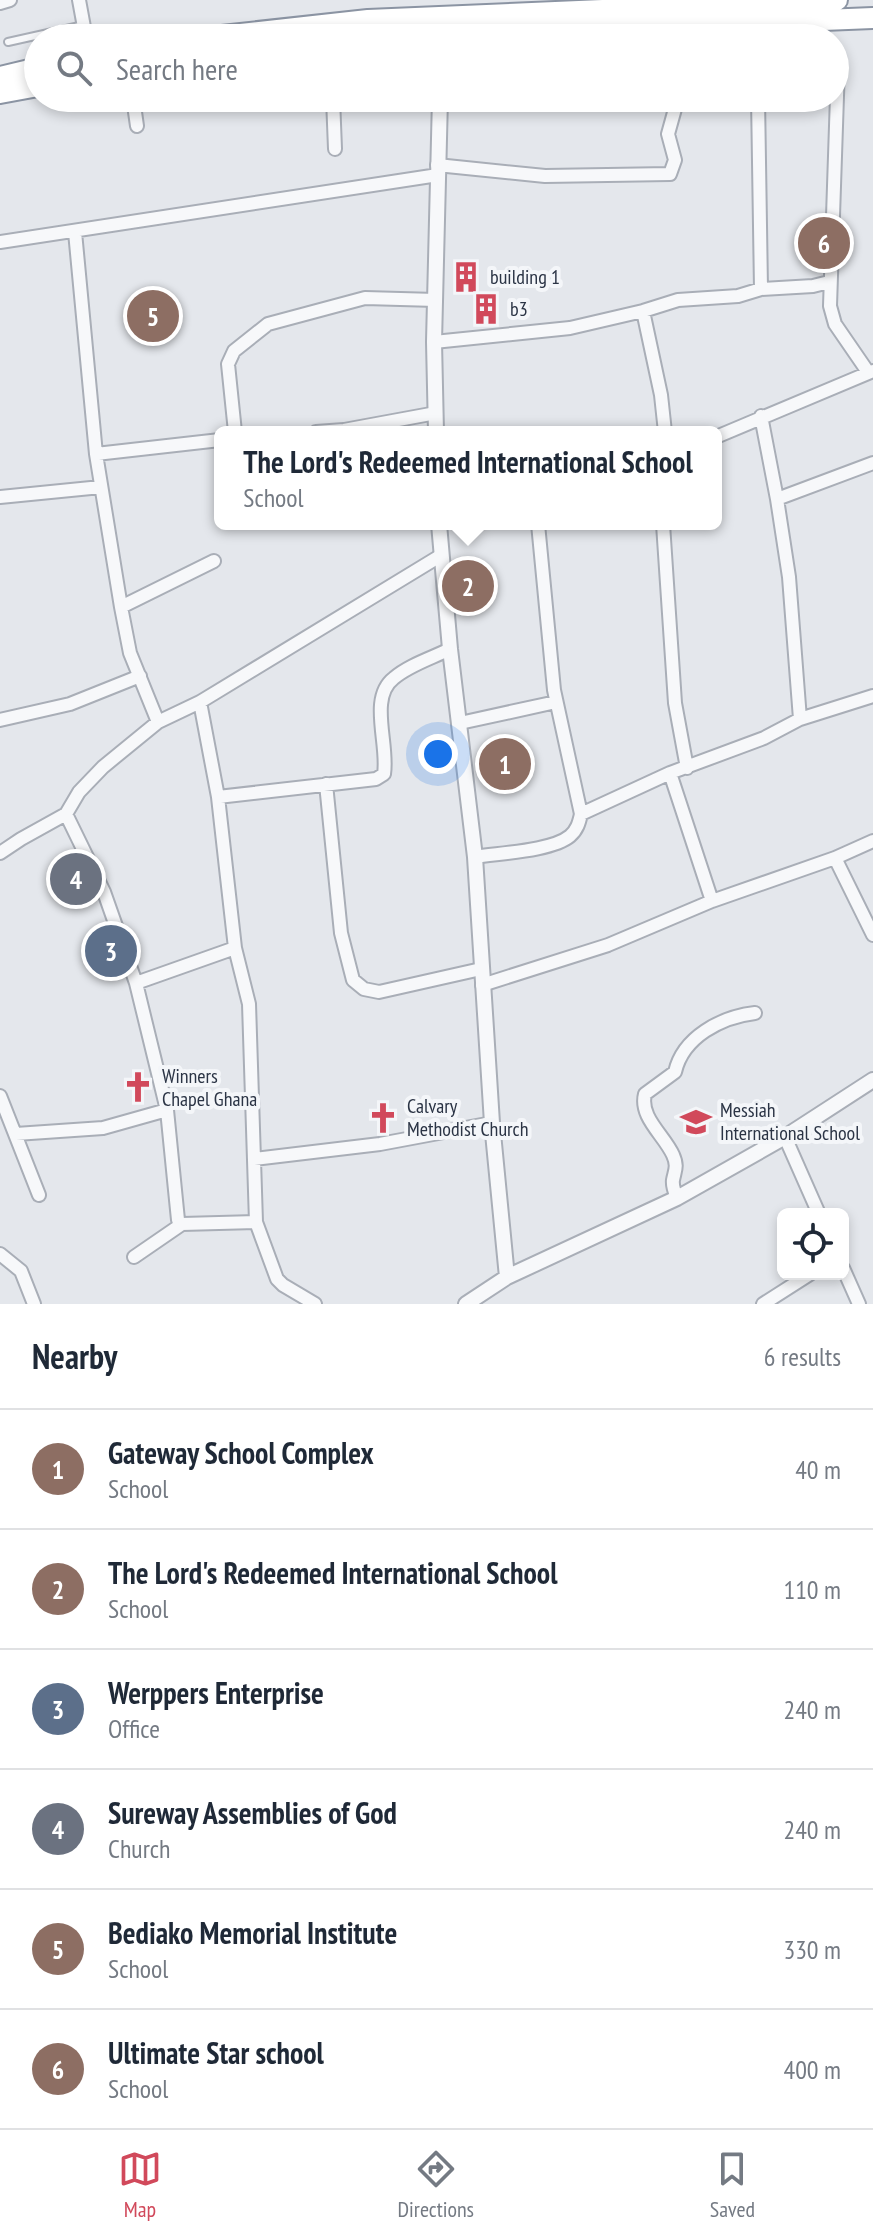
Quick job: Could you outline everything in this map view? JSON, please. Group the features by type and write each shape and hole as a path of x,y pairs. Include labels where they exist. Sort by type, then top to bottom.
{"highway":[{"path":"327,24 469,7 837,0"},
{"path":"849,24 873,18"},
{"path":"0,77 24,71"},
{"path":"0,93 24,89"}],"street":[{"path":"0,3 10,0"},
{"path":"79,0 84,24"},
{"path":"135,112 137,126"},
{"path":"334,112 335,149"},
{"path":"436,426 434,342 440,112"},
{"path":"0,242 438,170 542,176 670,174 675,160 668,134 674,112"},
{"path":"758,112 761,289"},
{"path":"722,434 871,371 835,324 830,306 836,112"},
{"path":"75,232 96,454 121,607 130,653 158,722"},
{"path":"434,342 570,328 678,300 738,296 761,289 829,282"},
{"path":"234,426 228,364 234,351 268,324 365,298 436,300"},
{"path":"643,311 664,426"},
{"path":"366,426 436,413"},
{"path":"761,416 789,577 800,719"},
{"path":"96,454 214,441"},
{"path":"777,499 873,463"},
{"path":"0,497 101,487"},
{"path":"439,530 475,857 492,1123 507,1277"},
{"path":"475,857 551,845 568,838 579,826 581,814 556,702 539,530"},
{"path":"663,530 675,703 687,768"},
{"path":"1,850 66,814 79,792 103,767 158,722 200,702 440,556"},
{"path":"121,607 214,561"},
{"path":"218,797 376,779 384,774 386,757 380,704 384,687 395,676 450,649"},
{"path":"0,720 70,704 140,676"},
{"path":"581,814 670,773 764,738 800,719 873,696"},
{"path":"200,702 218,797 235,948 249,1004 256,1222 277,1279 315,1304"},
{"path":"460,723 556,702"},
{"path":"670,773 712,901"},
{"path":"326,784 341,933 353,980 364,989 379,992 481,969"},
{"path":"66,814 104,892 136,983 167,1110 175,1211 182,1224"},
{"path":"482,985 608,945 712,901 835,858 873,841"},
{"path":"835,858 873,935"},
{"path":"136,983 235,948"},
{"path":"677,1198 672,1182 677,1169 673,1155 646,1113 643,1104 645,1094 675,1072 684,1048 705,1031 736,1015 755,1013"},
{"path":"466,1304 507,1277 677,1198 785,1137 873,1080"},
{"path":"0,1096 39,1195"},
{"path":"16,1134 103,1128 167,1110"},
{"path":"254,1159 380,1144 492,1123"},
{"path":"785,1137 816,1208"},
{"path":"134,1257 182,1224 256,1222"},
{"path":"0,1254 21,1271 34,1304"},
{"path":"763,1304 801,1280"},
{"path":"848,1280 859,1304"}],"lane":[{"path":"8,42 24,40"}],"place":[{"name":"Ultimate Star school","path":"824,243"},
{"name":"building 1","path":"466,277"},
{"name":"b3","path":"486,309"},
{"name":"Bediako Memorial Institute","path":"153,316"},
{"name":"The Lord's Redeemed International School","path":"468,586"},
{"name":"Gateway School Complex","path":"505,764"},
{"name":"Sureway Assemblies of God","path":"76,879"},
{"name":"Werppers Enterprise","path":"111,951"},
{"name":"Winners Chapel Ghana","path":"138,1087"},
{"name":"Calvary Methodist Church","path":"383,1118"},
{"name":"Messiah International School","path":"696,1122"}]}
